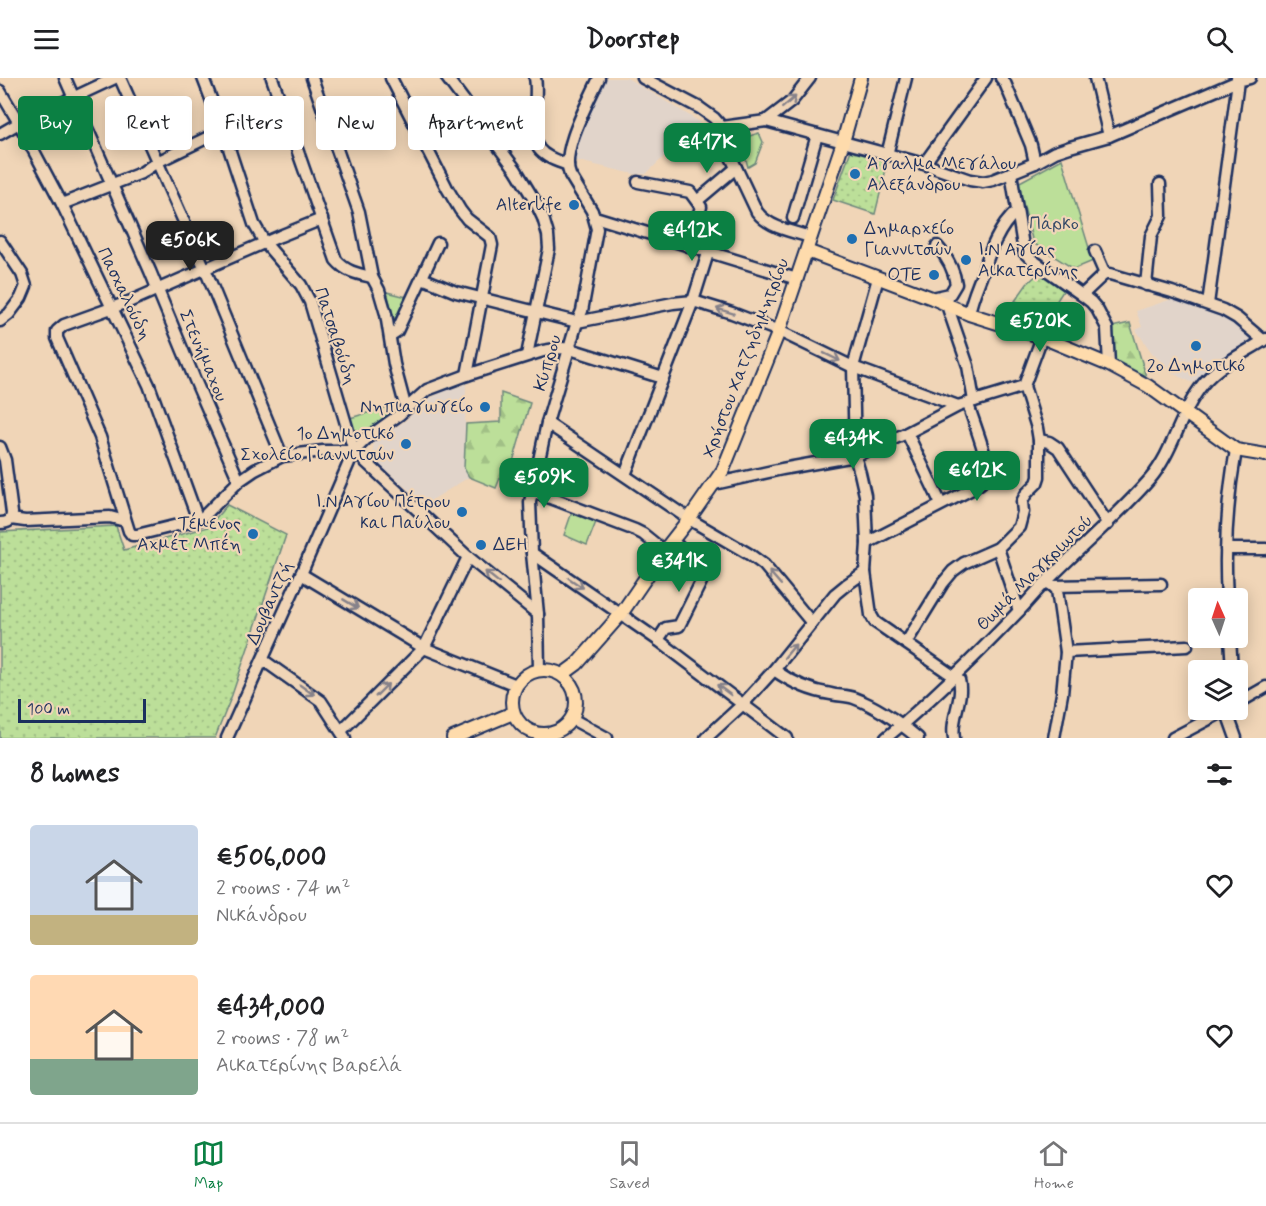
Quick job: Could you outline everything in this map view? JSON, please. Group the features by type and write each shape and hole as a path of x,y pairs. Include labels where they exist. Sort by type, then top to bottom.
{"main road":[{"name":"Χρήστου Χατζηδημητρίου","path":"562,675 578,664 621,614 714,484 730,456 779,331 807,251 843,142 861,78"},
{"path":"807,251 969,314 1042,337 1109,365 1148,386 1236,450 1266,455"},
{"path":"539,670 562,675 572,685 575,692 576,706 572,718 561,730 545,736 529,731 517,721 513,713 511,702 516,686 526,675 539,670"},
{"path":"453,738 513,713"}],"street":[{"name":"Στενήμαχου","path":"66,78 73,96"},
{"path":"78,96 115,78"},
{"path":"120,78 205,269 282,456"},
{"name":"Πατσαβούδη","path":"203,78 210,96"},
{"path":"272,78 279,96"},
{"path":"312,78 359,212 372,277 384,306 391,335 394,364 406,409"},
{"path":"392,78 460,210 467,219 488,235 491,241 467,375"},
{"path":"447,78 516,170 536,203 548,235 549,249 527,355"},
{"path":"535,78 535,131 538,148 548,158 568,165"},
{"path":"599,78 573,137 568,156 570,175 595,217 797,279"},
{"path":"643,78 700,108 722,127 731,157 761,219 811,237"},
{"path":"766,121 792,101 810,78"},
{"path":"887,155 906,78"},
{"path":"924,164 986,78"},
{"path":"1001,78 1031,146 1035,163"},
{"path":"1095,78 1109,136"},
{"path":"722,127 766,121 983,182 1011,173 1055,152 1109,136 1237,79 1251,78"},
{"path":"1208,304 1237,79"},
{"name":"Πασχαλούδη","path":"0,91 18,121"},
{"path":"0,134 18,124"},
{"path":"794,218 817,135"},
{"path":"62,204 141,173 157,162 204,139"},
{"name":"Στενήμαχου","path":"93,142 239,481"},
{"name":"Πασχαλούδη","path":"33,150 62,204 149,385 198,520"},
{"name":"Πατσαβούδη","path":"230,150 254,224 265,243 301,285 310,302 354,451"},
{"path":"298,150 336,260 352,272 372,277"},
{"path":"696,201 736,168"},
{"path":"1011,173 1024,252 1091,302 1107,328 1109,365"},
{"path":"639,182 690,192 701,207 688,246"},
{"path":"1146,285 1151,236 1161,216 1160,184"},
{"path":"969,314 990,252 1006,224 1017,211"},
{"name":"Κύπρου","path":"539,670 538,614 530,512 532,491 547,423 582,311 597,229 595,217"},
{"path":"322,219 131,301 64,325 57,331 57,338 100,437 129,531 132,535 137,535 198,520 239,481 282,456 323,451 354,451 468,557 538,614"},
{"path":"0,241 22,274 26,286 21,298 9,314 0,321"},
{"path":"391,335 397,331 438,243"},
{"path":"932,298 950,294 956,284 946,255 937,246"},
{"path":"1095,251 1105,274"},
{"path":"625,475 693,301 708,253"},
{"path":"1082,295 1105,274 1110,273 1223,310 1265,340"},
{"path":"422,278 447,289 482,299 577,322 693,301 779,331 853,367 967,404"},
{"path":"878,278 853,367 855,456 864,495 867,543 865,572 872,620 959,680 960,691 953,731 954,738"},
{"path":"867,543 970,490 981,483 987,473 986,462 967,404 968,366 947,304"},
{"path":"906,643 943,583 953,571 964,563 998,548 1019,526 1022,519 1022,502 1039,480 1039,440 1024,386 1042,337"},
{"name":"Θωμά Μαγκριωτού","path":"886,738 955,677 1150,479 1161,464 1195,395 1210,375 1265,340"},
{"path":"354,451 427,390 527,355 551,349 570,349 663,378"},
{"path":"714,484 855,456 967,404 1024,386"},
{"path":"547,423 689,519 764,565 812,623"},
{"path":"907,433 941,504"},
{"path":"1039,440 1049,442 1058,448 1108,524"},
{"path":"0,447 5,460 12,513 11,519 6,523 0,523"},
{"path":"1227,588 1226,519 1236,450"},
{"name":"Δουβαντζή","path":"227,738 354,451"},
{"path":"532,491 635,530 668,546 704,568 705,574 679,626 666,628 658,640"},
{"path":"11,519 25,521 110,517 125,521"},
{"path":"998,548 1019,611"},
{"path":"1226,549 1266,549"},
{"path":"532,553 658,640 787,738"},
{"path":"262,660 321,702 343,735 424,648 468,557"},
{"path":"706,738 743,704 774,670 835,594 865,572"},
{"path":"301,574 424,648 516,686"},
{"path":"1049,584 1161,584"},
{"path":"1049,584 1057,590 1066,652 1062,694 1054,738"},
{"path":"1066,652 1187,646"},
{"path":"774,670 807,688 832,695 850,696 870,705 918,738"},
{"path":"1248,697 1266,687"},
{"path":"572,718 607,738"},
{"path":"1173,738 1207,720"},
{"path":"1230,720 1236,738"}],"shaded area":[{"path":"595,78 627,78 700,122 646,174 634,174 574,160"},
{"name":"2ο Δημοτικό","path":"1175,298 1220,312 1253,339 1193,383 1174,374 1152,353 1136,330 1142,327 1136,311"},
{"path":"466,384 464,468 469,477 432,500 428,507 372,458 374,442 405,421 427,400"}],"green space":[{"path":"759,133 763,142 755,163 748,167 740,139"},
{"path":"851,150 888,161 875,214 833,200"},
{"name":"Πάρκο","path":"1062,159 1093,261 1074,269 1033,243 1018,183"},
{"path":"1042,270 1065,288 1056,302 1079,317 1082,324 1015,301 1027,284"},
{"path":"387,292 407,297 395,323"},
{"path":"1130,323 1148,386 1109,365 1107,328"},
{"path":"501,393 530,403 508,479 500,478 496,488 469,477 464,468 466,424 501,422"},
{"path":"388,407 392,418 356,436 350,418"},
{"path":"227,505 286,535 232,695 215,738 0,738 0,532 116,526 124,550 208,527"},
{"path":"572,512 596,522 587,545 564,535"}],"place":[{"name":"Άγαλμα Μεγάλου Αλεξάνδρου","path":"855,174"},
{"name":"Alterlife","path":"574,205"},
{"name":"Δημαρχείο Γιαννιτσών","path":"852,239"},
{"name":"Ι.Ν Αγίας Αικατερίνης","path":"966,260"},
{"name":"ΟΤΕ","path":"934,275"},
{"name":"2ο Δημοτικό","path":"1196,346"},
{"name":"Νηπιαγωγείο","path":"485,407"},
{"name":"1ο Δημοτικό Σχολείο Γιαννιτσών","path":"406,444"},
{"name":"Ι.Ν Αγίου Πέτρου και Παύλου","path":"462,512"},
{"name":"Τέμενος Αχμέτ Μπέη","path":"253,534"},
{"name":"ΔΕΗ","path":"481,545"}]}
